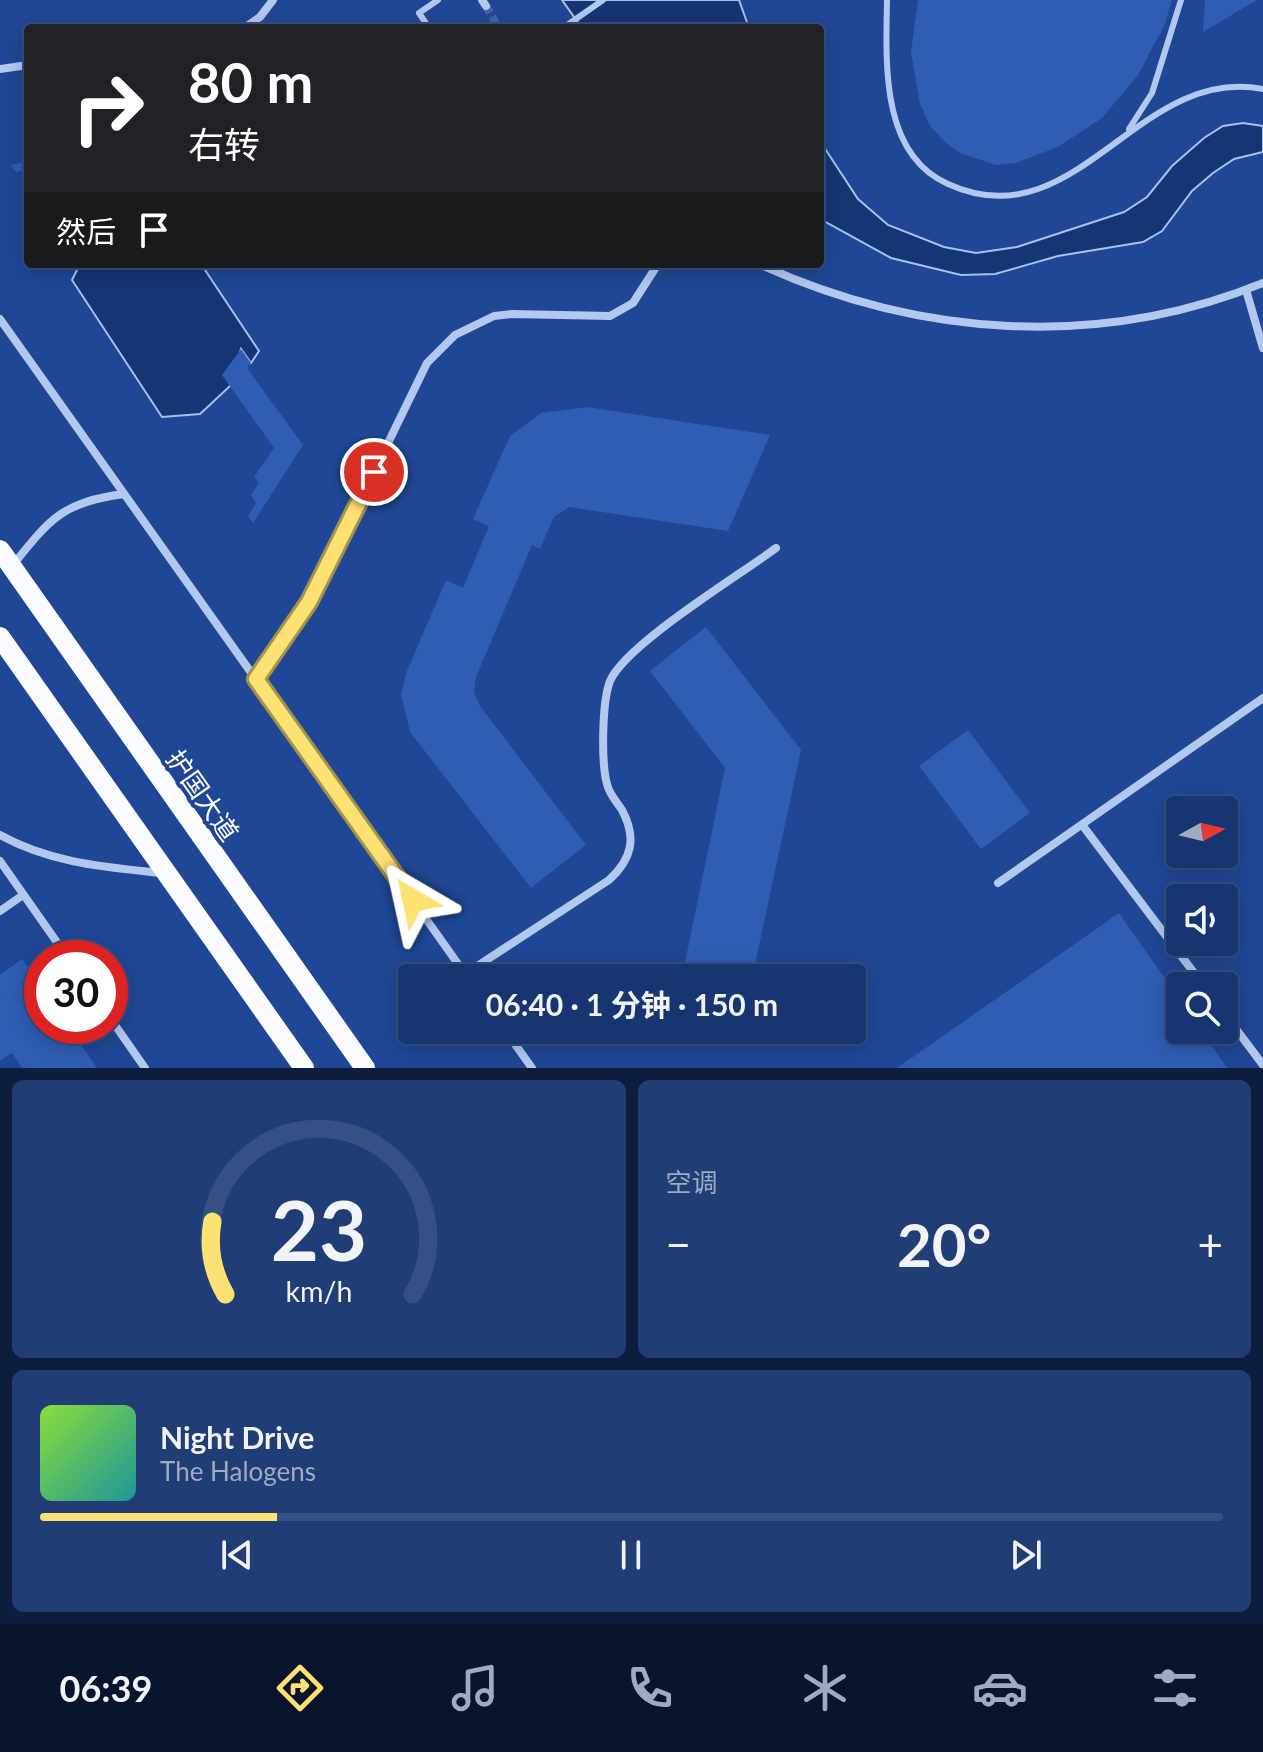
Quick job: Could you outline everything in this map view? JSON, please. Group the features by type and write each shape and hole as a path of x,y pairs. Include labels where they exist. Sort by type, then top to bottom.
{"main road":[{"name":"护国大道","path":"6,559 365,1068"},
{"path":"0,637 304,1068"}],"street":[{"path":"250,24 260,17 273,0"},
{"path":"0,69 24,66"},
{"path":"388,443 427,363 455,335 484,320 512,314 610,316 633,303 655,268"},
{"path":"769,268 880,309 926,318 1018,328 1064,327 1141,318 1263,283"},
{"path":"1246,290 1263,348"},
{"path":"0,319 458,964"},
{"path":"256,679 309,602 374,472"},
{"path":"6,559 64,510 81,501 124,494"},
{"path":"484,964 609,880 627,861 631,834 607,785 605,772 606,703 611,681 640,647 776,548"},
{"path":"998,883 1263,698"},
{"path":"1083,826 1193,972"},
{"path":"0,835 27,850 81,864 164,873"},
{"path":"0,861 55,940"},
{"path":"0,911 23,895"},
{"path":"1238,1032 1263,1065"},
{"path":"128,1044 145,1068"},
{"path":"515,1044 532,1068"}],"lane":[{"path":"426,24 419,13 438,0"},
{"path":"569,24 603,0"},
{"path":"887,0 887,67 891,98 908,149 933,177 974,194 1023,195 1071,176 1151,116 1211,90 1263,89"},
{"path":"1126,133 1152,93 1181,0"}],"water":[{"path":"562,0 739,0 748,24 579,24"},
{"path":"1243,123 1263,126 1263,152 1234,159 1213,173 1192,191 1162,231 1143,242 1058,256 995,274 961,275 891,258 824,221 824,147 858,199 888,225 944,247 976,253 1017,247 1124,212 1147,197 1172,166 1223,126"},
{"path":"78,268 204,268 259,351 251,363 241,349 230,386 200,414 162,417 72,280"}],"building":[{"path":"918,0 1172,0 1165,24 1138,75 1102,118 1058,147 1015,163 996,165 960,153 930,126 920,104 911,52"},
{"path":"1205,0 1257,0 1203,32"},
{"path":"24,162 24,170 16,172 11,165"},
{"path":"241,349 251,363 247,368 303,445 253,523 248,516 256,503 251,495 259,483 254,477 274,448 222,375"},
{"path":"587,407 770,435 728,531 569,507 554,517 540,549 532,545 476,677 474,692 480,706 586,845 531,888 410,732 401,694 407,671 446,580 463,588 489,526 473,519 510,436 541,413"},
{"path":"706,627 801,750 755,964 685,964 725,768 650,671"},
{"path":"968,730 1030,813 981,849 919,766"},
{"path":"1119,913 1166,980 1166,1044 1211,1044 1227,1068 897,1068"},
{"path":"22,959 24,962 24,1044 80,1044 97,1068 22,1068 12,1053 0,1061 0,975"}],"tunnel":[{"path":"486,6 497,24"},
{"path":"374,472 388,443"}],"route":[{"path":"374,472 309,602 256,679 413,900"}]}
